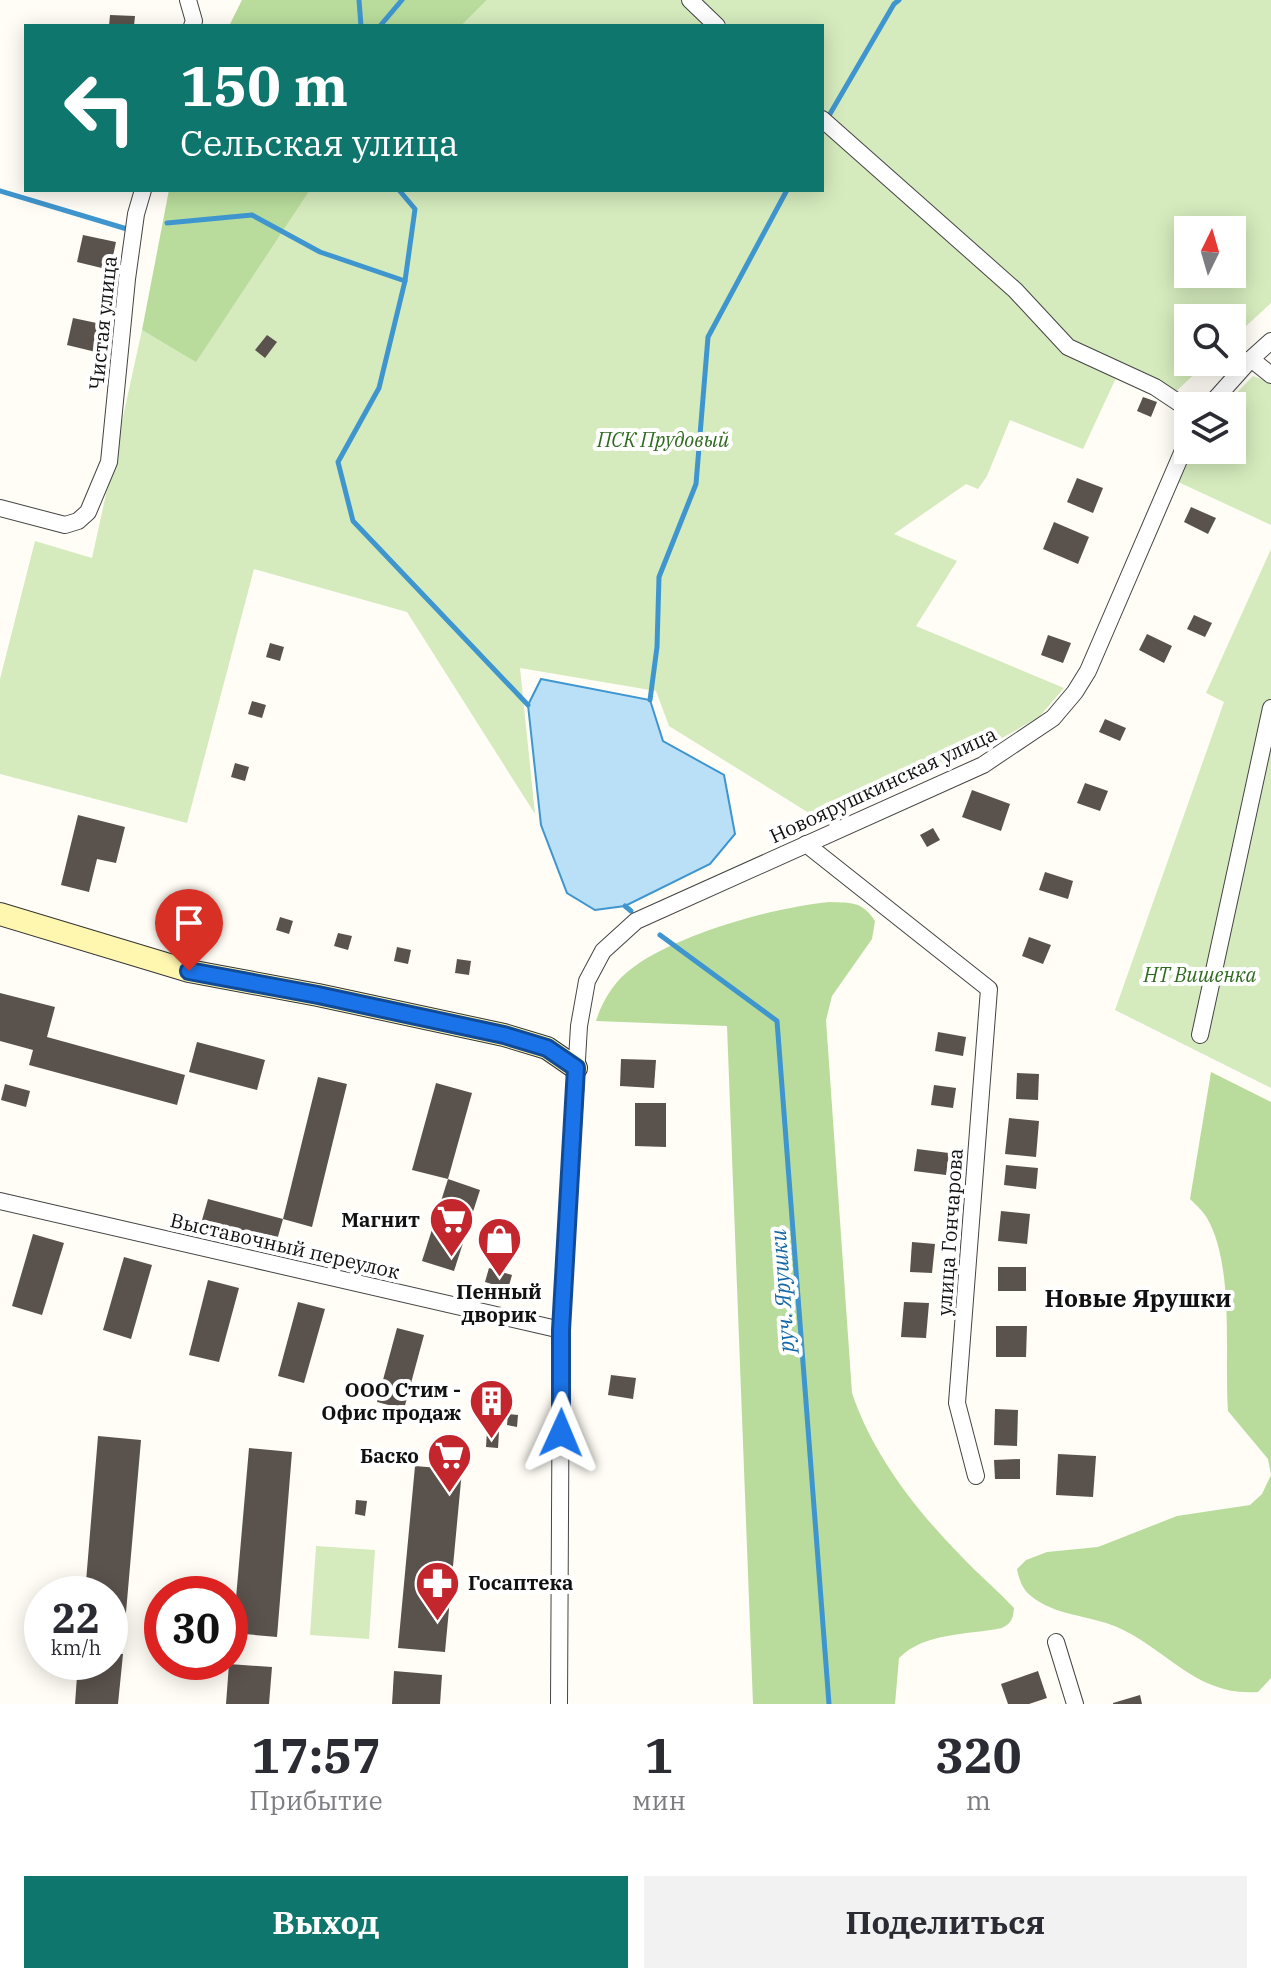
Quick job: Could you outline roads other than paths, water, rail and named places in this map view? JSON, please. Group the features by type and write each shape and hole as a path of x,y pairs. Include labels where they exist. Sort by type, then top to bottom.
{"street":[{"path":"188,0 193,24"},
{"path":"690,0 715,24"},
{"path":"824,121 1015,290 1068,347 1155,387 1174,400"},
{"name":"Чистая улица","path":"0,508 65,525 78,521 88,512 109,462 129,266 142,192"},
{"path":"1222,392 1271,341"},
{"path":"1251,359 1271,375"},
{"name":"Новоярушкинская улица","path":"559,1704 561,1330 579,1026 587,981 603,951 636,921 983,765 1053,718 1088,671 1177,464"},
{"path":"1200,1035 1271,708"},
{"name":"улица Гончарова","path":"806,844 989,989 957,1403 976,1476"},
{"path":"0,914 189,971 504,1035 547,1048 576,1068"},
{"name":"Выставочный переулок","path":"0,1201 561,1330"},
{"path":"1056,1642 1075,1704"}],"water":[{"path":"541,679 650,700 663,741 724,775 735,834 710,864 625,906 595,910 567,893 541,825 528,705"}],"waterway":[{"path":"359,0 361,24"},
{"path":"382,24 402,0"},
{"path":"827,119 899,0"},
{"path":"0,191 127,229"},
{"path":"401,192 415,209 405,281 379,388 338,462 353,521 528,705"},
{"path":"650,700 657,647 659,577 696,484 708,337 786,192"},
{"path":"167,223 252,215 320,252 405,281"},
{"name":"руч. Ярушки","path":"625,906 631,911"},
{"name":"руч. Ярушки","path":"660,935 777,1021 829,1704"}],"place":[{"name":"Магнит","path":"451,1259"},
{"name":"Пенный дворик","path":"499,1279"},
{"name":"ООО Стим - Офис продаж","path":"492,1440"},
{"name":"Баско","path":"450,1495"},
{"name":"Госаптека","path":"437,1622"}],"district":[{"name":"Новые Ярушки","path":"1138,1299"}],"park label":[{"name":"ПСК Прудовый","path":"663,440"},
{"name":"НТ Вишенка","path":"1200,975"}]}
